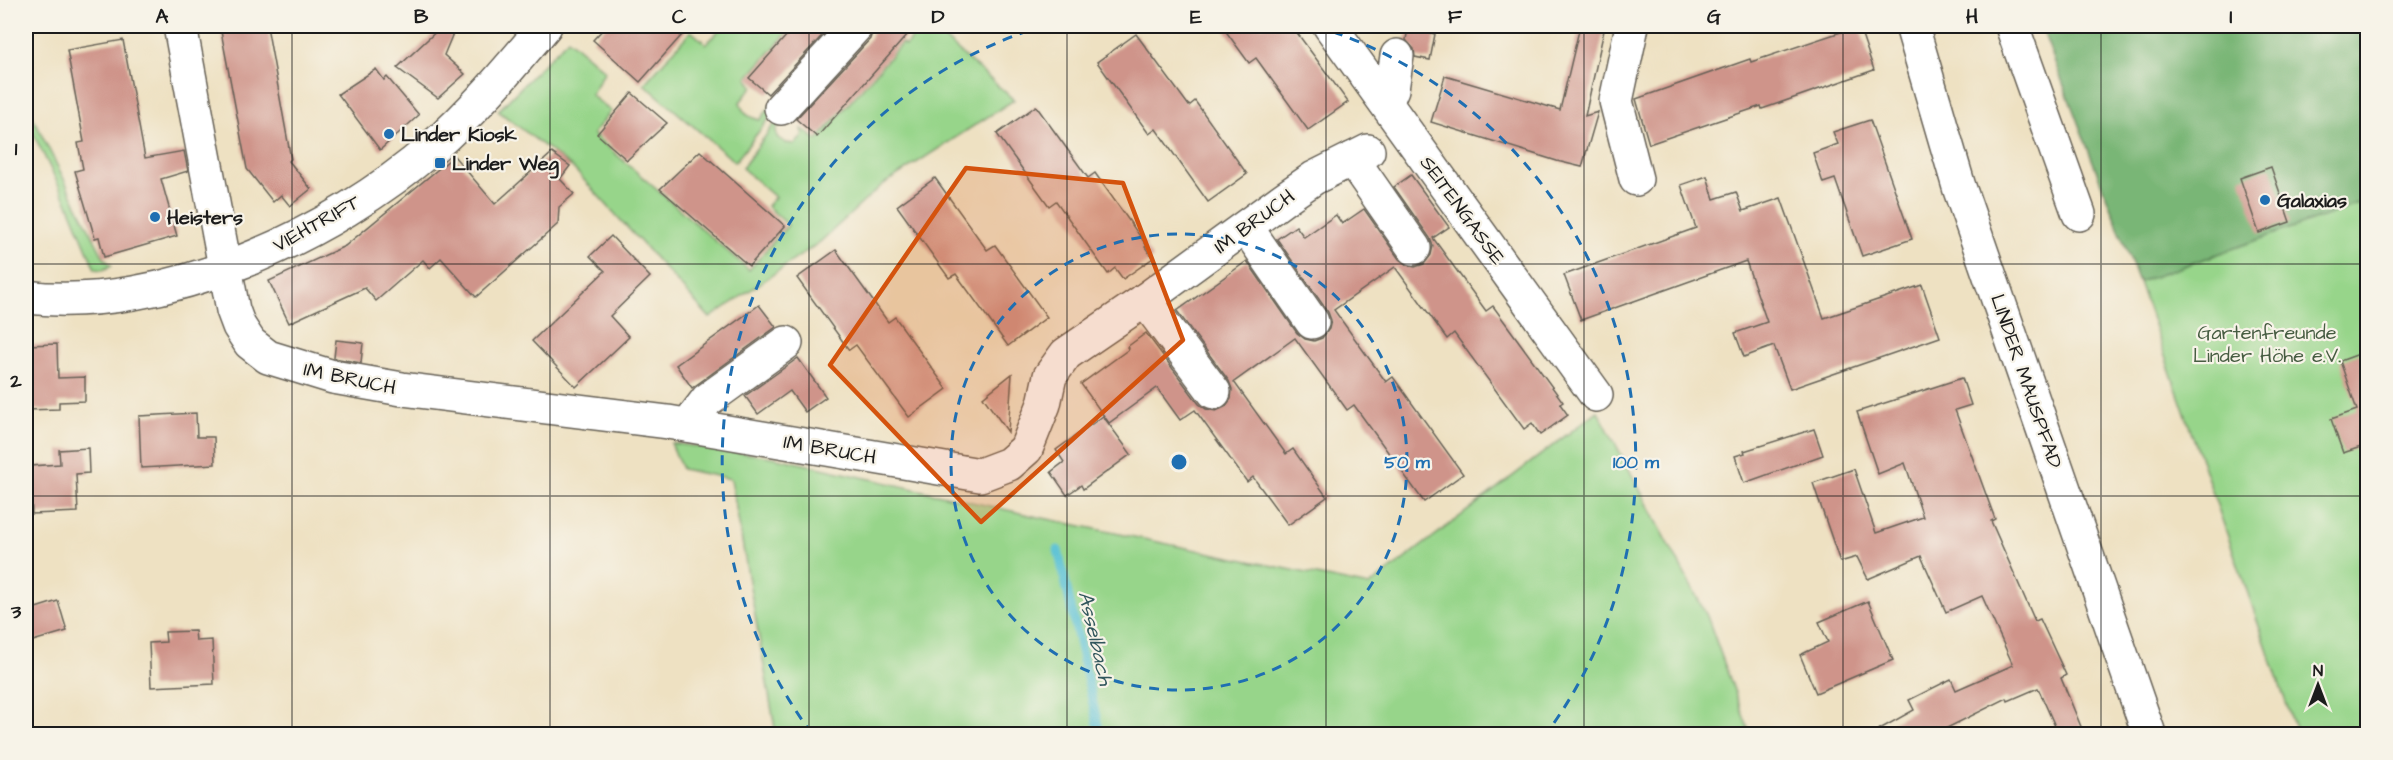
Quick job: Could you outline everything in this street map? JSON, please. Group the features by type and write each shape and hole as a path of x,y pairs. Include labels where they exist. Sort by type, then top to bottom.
{"street":[{"path":"180,26 226,267"},
{"name":"VIEHTRIFT","path":"26,297 55,299 129,294 168,287 273,248 319,224 390,181 434,146 480,101 545,26"},
{"path":"781,108 856,26"},
{"name":"SEITENGASSE","path":"1330,26 1596,395"},
{"path":"1632,26 1616,101 1636,179"},
{"name":"LINDER MAUSPFAD","path":"1912,26 1959,187 2149,735"},
{"path":"2012,26 2079,214"},
{"path":"1386,103 1392,89 1397,56"},
{"name":"IM BRUCH","path":"226,267 233,310 249,343 268,357 333,377 402,389 688,425 980,475 1009,464 1026,449 1044,404 1050,376 1066,354 1314,178 1360,155 1414,248"},
{"path":"1246,227 1312,322"},
{"path":"1145,300 1214,392"},
{"path":"688,425 707,400 786,343"}],"highlighted area":[{"path":"966,168 1123,183 1183,340 981,522 830,365"}],"green space":[{"path":"723,26 793,26 747,78 753,86 740,102 747,114 760,120 773,103 778,107 735,162 644,84 691,31 706,44"},
{"path":"918,26 930,26 1014,100 882,185 820,242 710,318 573,168 498,111 568,39 605,71 591,95 611,111 593,134 749,270 788,225 767,206 775,197 742,168 783,112 785,118 776,129 777,137 786,143 795,144 803,136 802,129 817,140 902,43 905,46 920,28"},
{"path":"2041,26 2367,26 2367,201 2139,282"},
{"path":"26,104 104,258 112,266 102,270 95,269 69,206 26,119"},
{"name":"Gartenfreunde Linder Höhe e.V.","path":"2367,201 2367,734 2297,734 2139,282"},
{"path":"1598,411 1707,616 1750,734 776,734 731,479 682,469 671,443 773,457 1038,517 1369,586"}],"building":[{"path":"220,26 267,26 291,159 289,161 311,189 290,206 281,195 273,202 247,169"},
{"path":"442,26 456,26 444,55 465,74 438,98 397,68"},
{"path":"606,26 690,26 640,82 593,40"},
{"path":"795,26 831,26 768,94 749,78"},
{"path":"874,26 915,26 817,137 796,119 870,39"},
{"path":"1222,26 1292,26 1348,102 1308,130 1256,58 1249,63"},
{"path":"1580,26 1605,26 1585,116 1598,112 1582,167 1431,122 1445,76 1560,110"},
{"path":"1859,26 1874,70 1762,109 1761,106 1649,144 1636,99 1750,59 1751,62"},
{"path":"1408,28 1435,34 1430,60 1415,57 1414,49 1406,40"},
{"path":"1136,34 1189,106 1195,101 1247,174 1208,202 1156,129 1149,134 1097,62"},
{"path":"123,40 145,158 184,151 188,171 161,179 177,236 104,257 99,237 95,238 75,171 83,169 78,143 84,142 67,50"},
{"path":"376,69 384,80 387,77 419,115 380,150 338,94"},
{"path":"632,93 667,123 627,160 597,134"},
{"path":"1036,106 1088,178 1095,173 1147,246 1145,247 1153,258 1123,279 1115,268 1108,274 1056,201 1049,206 997,134"},
{"path":"1870,120 1912,239 1862,256 1835,179 1823,183 1813,153 1838,144 1833,132"},
{"path":"700,151 785,226 749,266 660,189"},
{"path":"552,153 570,166 560,179 574,194 559,207 558,224 476,297 441,258 430,268 423,260 376,301 365,288 289,323 269,281 345,246 454,156 495,204"},
{"name":"Galaxias","path":"2271,167 2290,222 2259,233 2240,178"},
{"path":"1411,175 1449,227 1433,238 1486,311 1493,306 1563,402 1560,404 1568,415 1540,435 1532,423 1524,429 1454,333 1447,339 1395,267 1334,310 1386,382 1393,377 1463,474 1424,502 1354,405 1347,410 1295,338 1234,382 1286,454 1293,449 1327,497 1288,525 1253,477 1247,482 1195,410 1180,420 1157,388 1109,423 1081,384 1129,349 1127,347 1146,333 1199,404 1206,409 1216,411 1225,407 1231,399 1232,389 1229,381 1177,311 1247,261 1297,333 1305,339 1314,341 1322,338 1329,329 1331,320 1328,312 1277,239 1296,226 1304,237 1336,215 1342,224 1364,209 1399,259 1415,267 1424,264 1431,255 1433,246 1430,238 1394,187"},
{"path":"1707,176 1714,199 1736,192 1743,211 1781,198 1824,318 1922,285 1940,337 1790,389 1774,346 1744,357 1735,333 1767,322 1746,261 1581,320 1564,275 1696,228 1681,185"},
{"path":"935,178 987,250 995,245 1047,317 1008,346 956,274 949,278 897,206"},
{"path":"611,236 650,277 610,316 629,337 576,387 532,341 605,271 590,256"},
{"path":"836,250 888,322 895,317 947,389 909,417 856,345 849,350 797,278"},
{"path":"759,305 776,327 692,388 676,365"},
{"path":"336,340 363,343 361,363 334,358"},
{"path":"57,344 58,378 85,377 85,401 59,402 59,409 27,410 26,345"},
{"path":"2367,351 2367,445 2343,453 2331,419 2357,410 2340,361"},
{"path":"798,358 826,397 805,412 790,391 758,414 745,396"},
{"path":"1012,374 1008,432 983,397"},
{"path":"1962,378 1971,405 1955,410 1995,519 1991,521 2035,621 2040,619 2066,675 2061,678 2082,729 2068,735 2059,735 2038,688 2008,701 2007,698 1933,735 1869,735 1914,710 1909,700 1951,679 1956,690 2013,665 1982,596 1946,612 1921,556 1868,579 1857,557 1840,562 1813,483 1854,469 1876,533 1923,517 1905,463 1878,474 1857,412"},
{"path":"196,413 197,437 214,437 215,464 141,468 139,416"},
{"path":"1103,416 1131,454 1083,489 1081,485 1067,495 1051,472 1064,462 1056,450"},
{"path":"1814,429 1823,455 1744,483 1735,456 1745,453 1744,451"},
{"path":"88,448 89,473 76,474 78,512 32,514 30,466 60,464 59,450"},
{"path":"58,601 67,631 26,643 26,611"},
{"path":"1868,601 1893,660 1816,693 1800,655 1828,642 1819,622"},
{"path":"195,631 196,641 212,640 214,684 151,687 149,643 166,642 165,632"}],"waterway":[{"name":"Asselbach","path":"1058,550 1100,734"}],"place":[{"name":"Linder Kiosk","path":"389,134"},
{"name":"Linder Weg","path":"440,163"},
{"name":"Galaxias","path":"2265,200"},
{"name":"Heisters","path":"155,217"}]}
